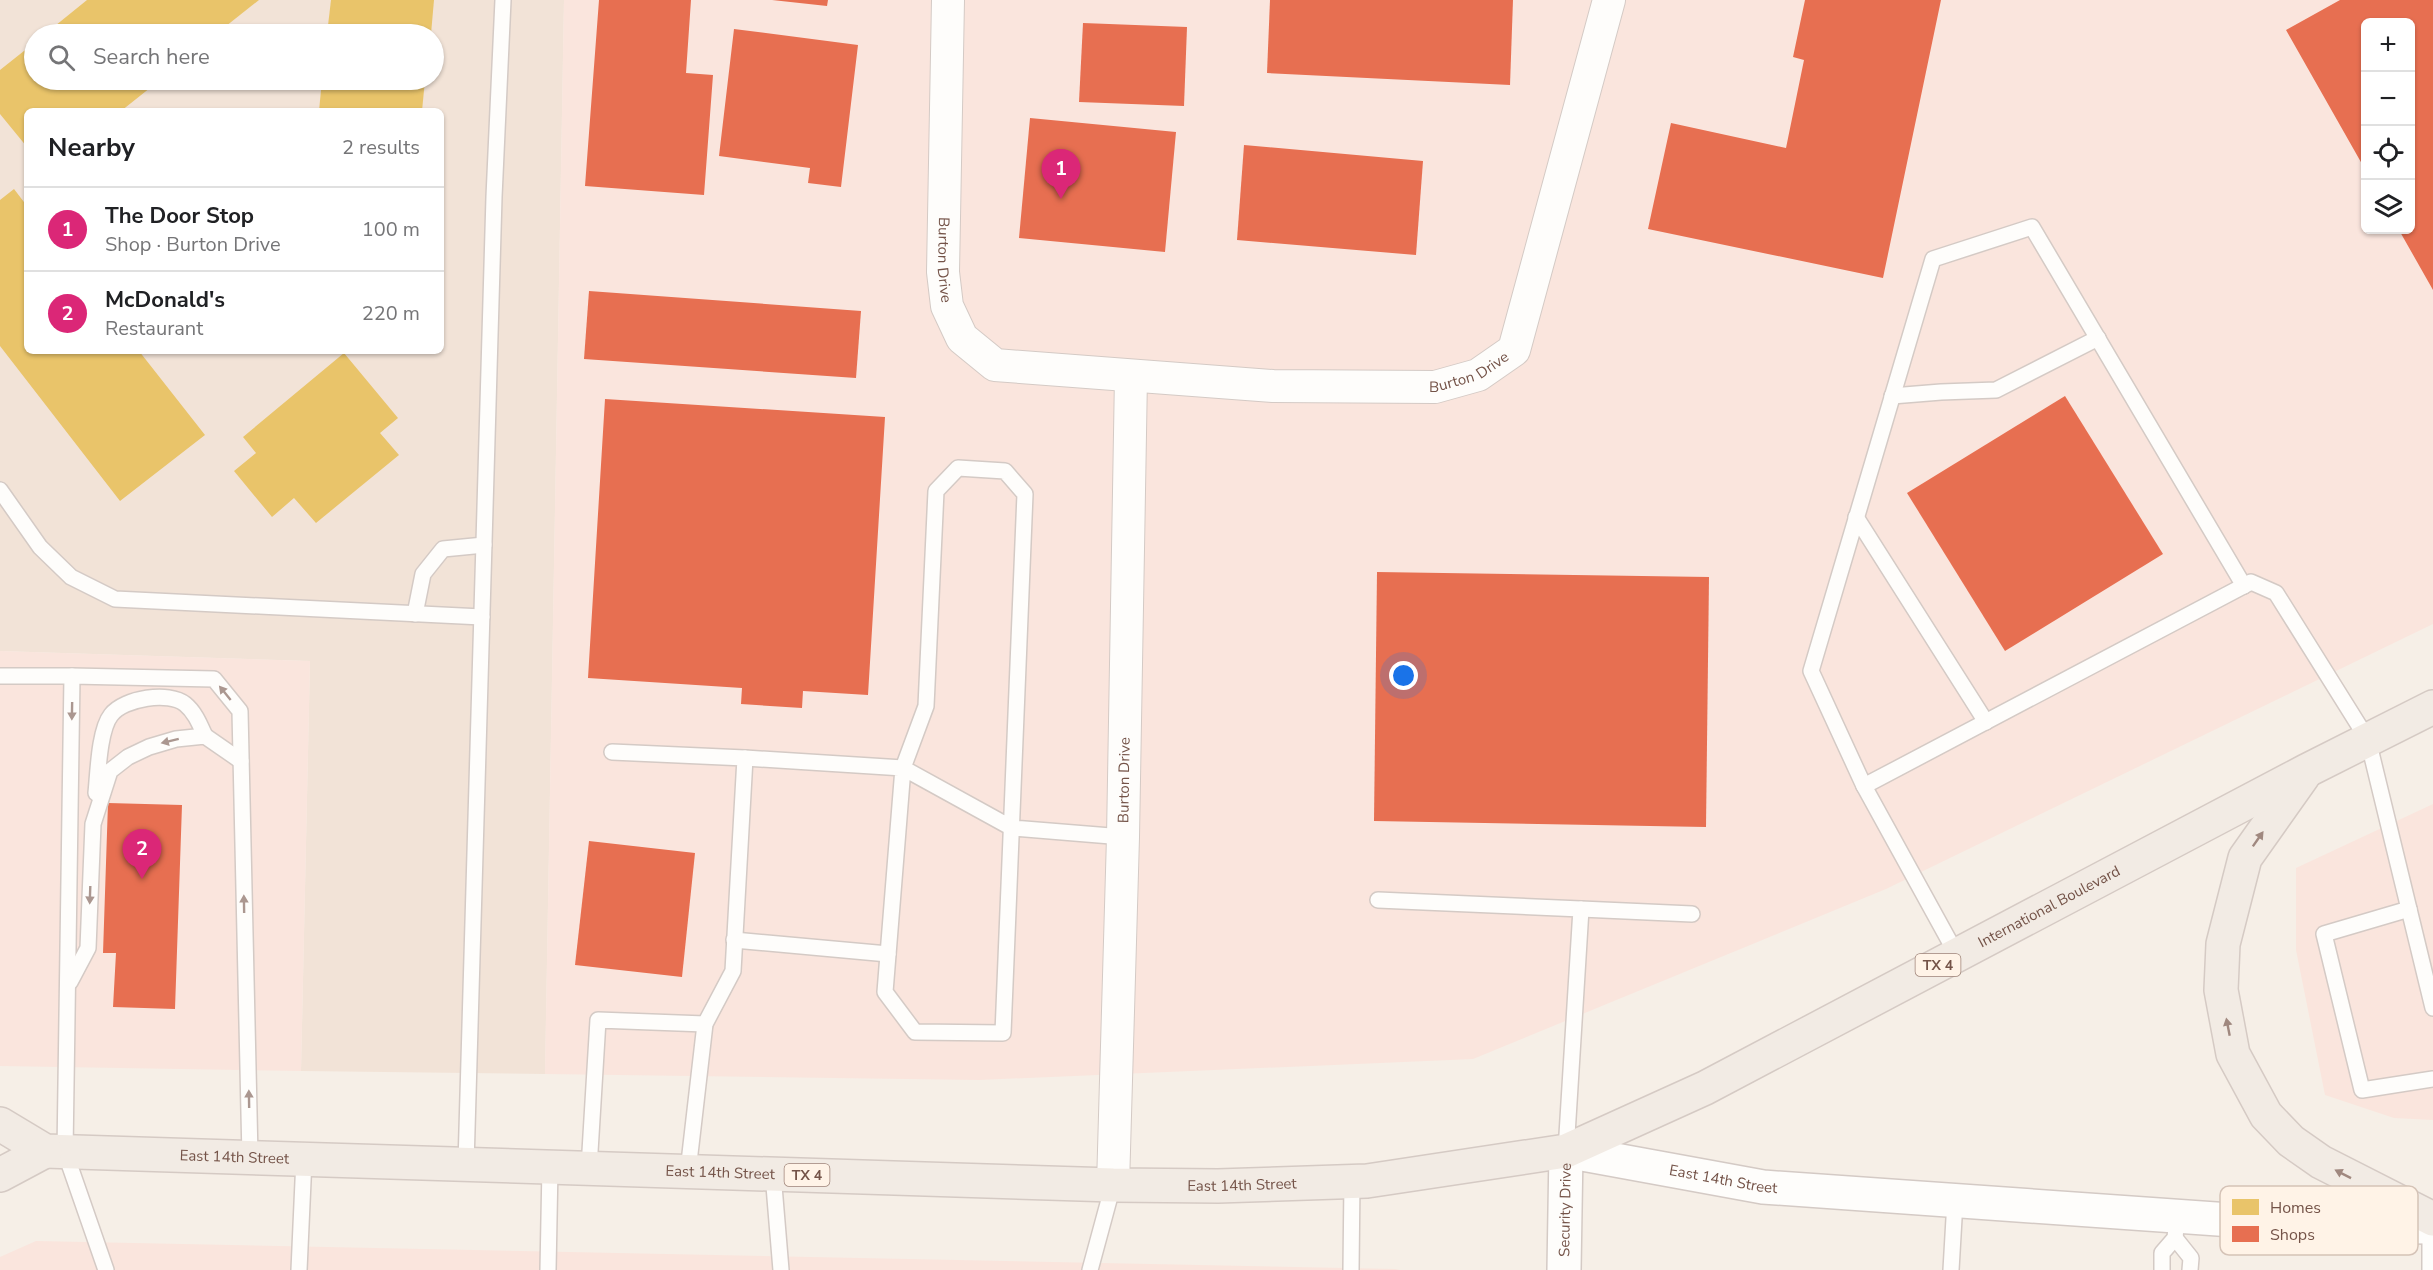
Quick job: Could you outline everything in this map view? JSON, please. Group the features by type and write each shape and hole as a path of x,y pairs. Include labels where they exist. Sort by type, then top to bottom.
{"main road":[{"name":"International Boulevard","path":"1566,1151 1705,1088 2306,771 2433,707"},
{"path":"2306,771 2245,858 2223,944 2221,990 2233,1054 2266,1115 2291,1141 2321,1162 2364,1186"},
{"name":"East 14th Street","path":"0,1124 55,1151 1113,1185 1218,1186 1352,1181 1566,1151"},
{"name":"East 14th Street","path":"0,1175 55,1151"},
{"path":"2418,1216 2432,1224"}],"street":[{"name":"Burton Drive","path":"948,0 943,272 947,306 962,338 995,365 1273,387 1434,387 1478,375 1514,350 1609,0"},
{"name":"Burton Drive","path":"1113,1185 1123,837 1131,376"},
{"name":"East 14th Street","path":"1566,1151 1763,1187 1955,1201 2176,1227 2220,1227"},
{"name":"Security Drive","path":"1564,1270 1566,1151"}],"lane":[{"path":"466,1164 494,196 503,0"},
{"path":"1957,955 1864,786 1811,671 1933,259 2032,227 2244,586"},
{"path":"1892,396 1996,390 2098,338"},
{"path":"958,468 1005,471 1025,494 1003,1034 915,1032 885,992 903,768 926,706 936,491 958,468"},
{"path":"0,490 40,547 71,577 115,599 482,617"},
{"path":"1856,517 1986,722"},
{"path":"415,614 423,574 443,549 484,545"},
{"path":"1864,786 2251,582 2276,592 2368,740 2433,1008"},
{"path":"0,676 214,679 240,711 250,1157"},
{"path":"72,676 68,984 55,1151 106,1270"},
{"path":"68,984 88,948 93,824 101,743 110,716 124,705 141,699 163,697 184,703 197,719 205,736 241,761"},
{"path":"93,824 110,771 128,757 149,747 176,739 205,736"},
{"path":"612,752 903,768 1011,828 1123,837"},
{"path":"688,1172 705,1024 733,970 745,758"},
{"path":"1378,900 1692,915"},
{"path":"1566,1151 1581,909"},
{"path":"2409,909 2324,934 2362,1090 2433,1079"},
{"path":"734,940 888,954"},
{"path":"589,1168 598,1020 705,1024"},
{"path":"299,1270 304,1159"},
{"path":"548,1270 550,1167"},
{"path":"773,1174 781,1270"},
{"path":"1352,1181 1352,1270"},
{"path":"1090,1270 1113,1185"},
{"path":"1951,1270 1955,1201"},
{"path":"2430,1270 2432,1224"},
{"path":"2162,1270 2162,1253 2176,1227"},
{"path":"2176,1227 2191,1258 2190,1270"}],"shaded area":[{"path":"0,0 564,0 545,1074 301,1071 310,661 0,651"},
{"path":"564,0 2433,0 2433,624 1886,889 1473,1059 979,1080 545,1074"},
{"path":"0,651 310,661 301,1071 0,1066"},
{"path":"2433,804 2433,1120 2394,1118 2325,1095 2296,950 2296,868"},
{"path":"36,1241 1400,1270 0,1270 0,1257"}],"building: Homes":[{"path":"87,0 259,0 229,24 57,24"},
{"path":"331,0 434,0 432,24 328,24"},
{"path":"24,51 24,90 147,90 125,108 24,108 24,143 0,114 0,70"},
{"path":"321,90 424,90 422,108 319,108"},
{"path":"14,189 24,202 24,354 141,354 205,435 120,501 0,346 0,200"},
{"path":"345,354 398,418 380,433 399,455 316,523 294,498 272,517 234,471 256,453 243,437"}],"building: Shops":[{"path":"599,0 691,0 686,73 713,75 704,195 585,186"},
{"path":"772,0 828,0 827,6"},
{"path":"1270,0 1513,0 1510,85 1267,73"},
{"path":"1805,0 1941,0 1883,278 1648,229 1671,123 1786,148 1804,60 1793,57"},
{"path":"2340,0 2433,0 2433,290 2401,234 2415,234 2415,18 2361,18 2361,162 2286,30"},
{"path":"1083,23 1187,27 1184,106 1079,102"},
{"path":"734,29 858,45 841,187 808,183 810,168 719,156"},
{"path":"1030,118 1176,132 1165,252 1019,238"},
{"path":"1244,145 1423,161 1416,255 1237,240"},
{"path":"589,291 861,311 856,378 584,359"},
{"path":"2065,396 2163,554 2005,651 1907,493"},
{"path":"605,399 885,417 868,695 803,691 802,708 741,704 742,688 588,678"},
{"path":"1377,572 1709,577 1706,827 1374,821"},
{"path":"108,803 182,805 175,1009 113,1007 116,953 103,953"},
{"path":"589,841 695,853 682,977 575,965"}],"place":[{"name":"The Door Stop","path":"1061,199"},
{"name":"McDonald's","path":"142,879"}]}
